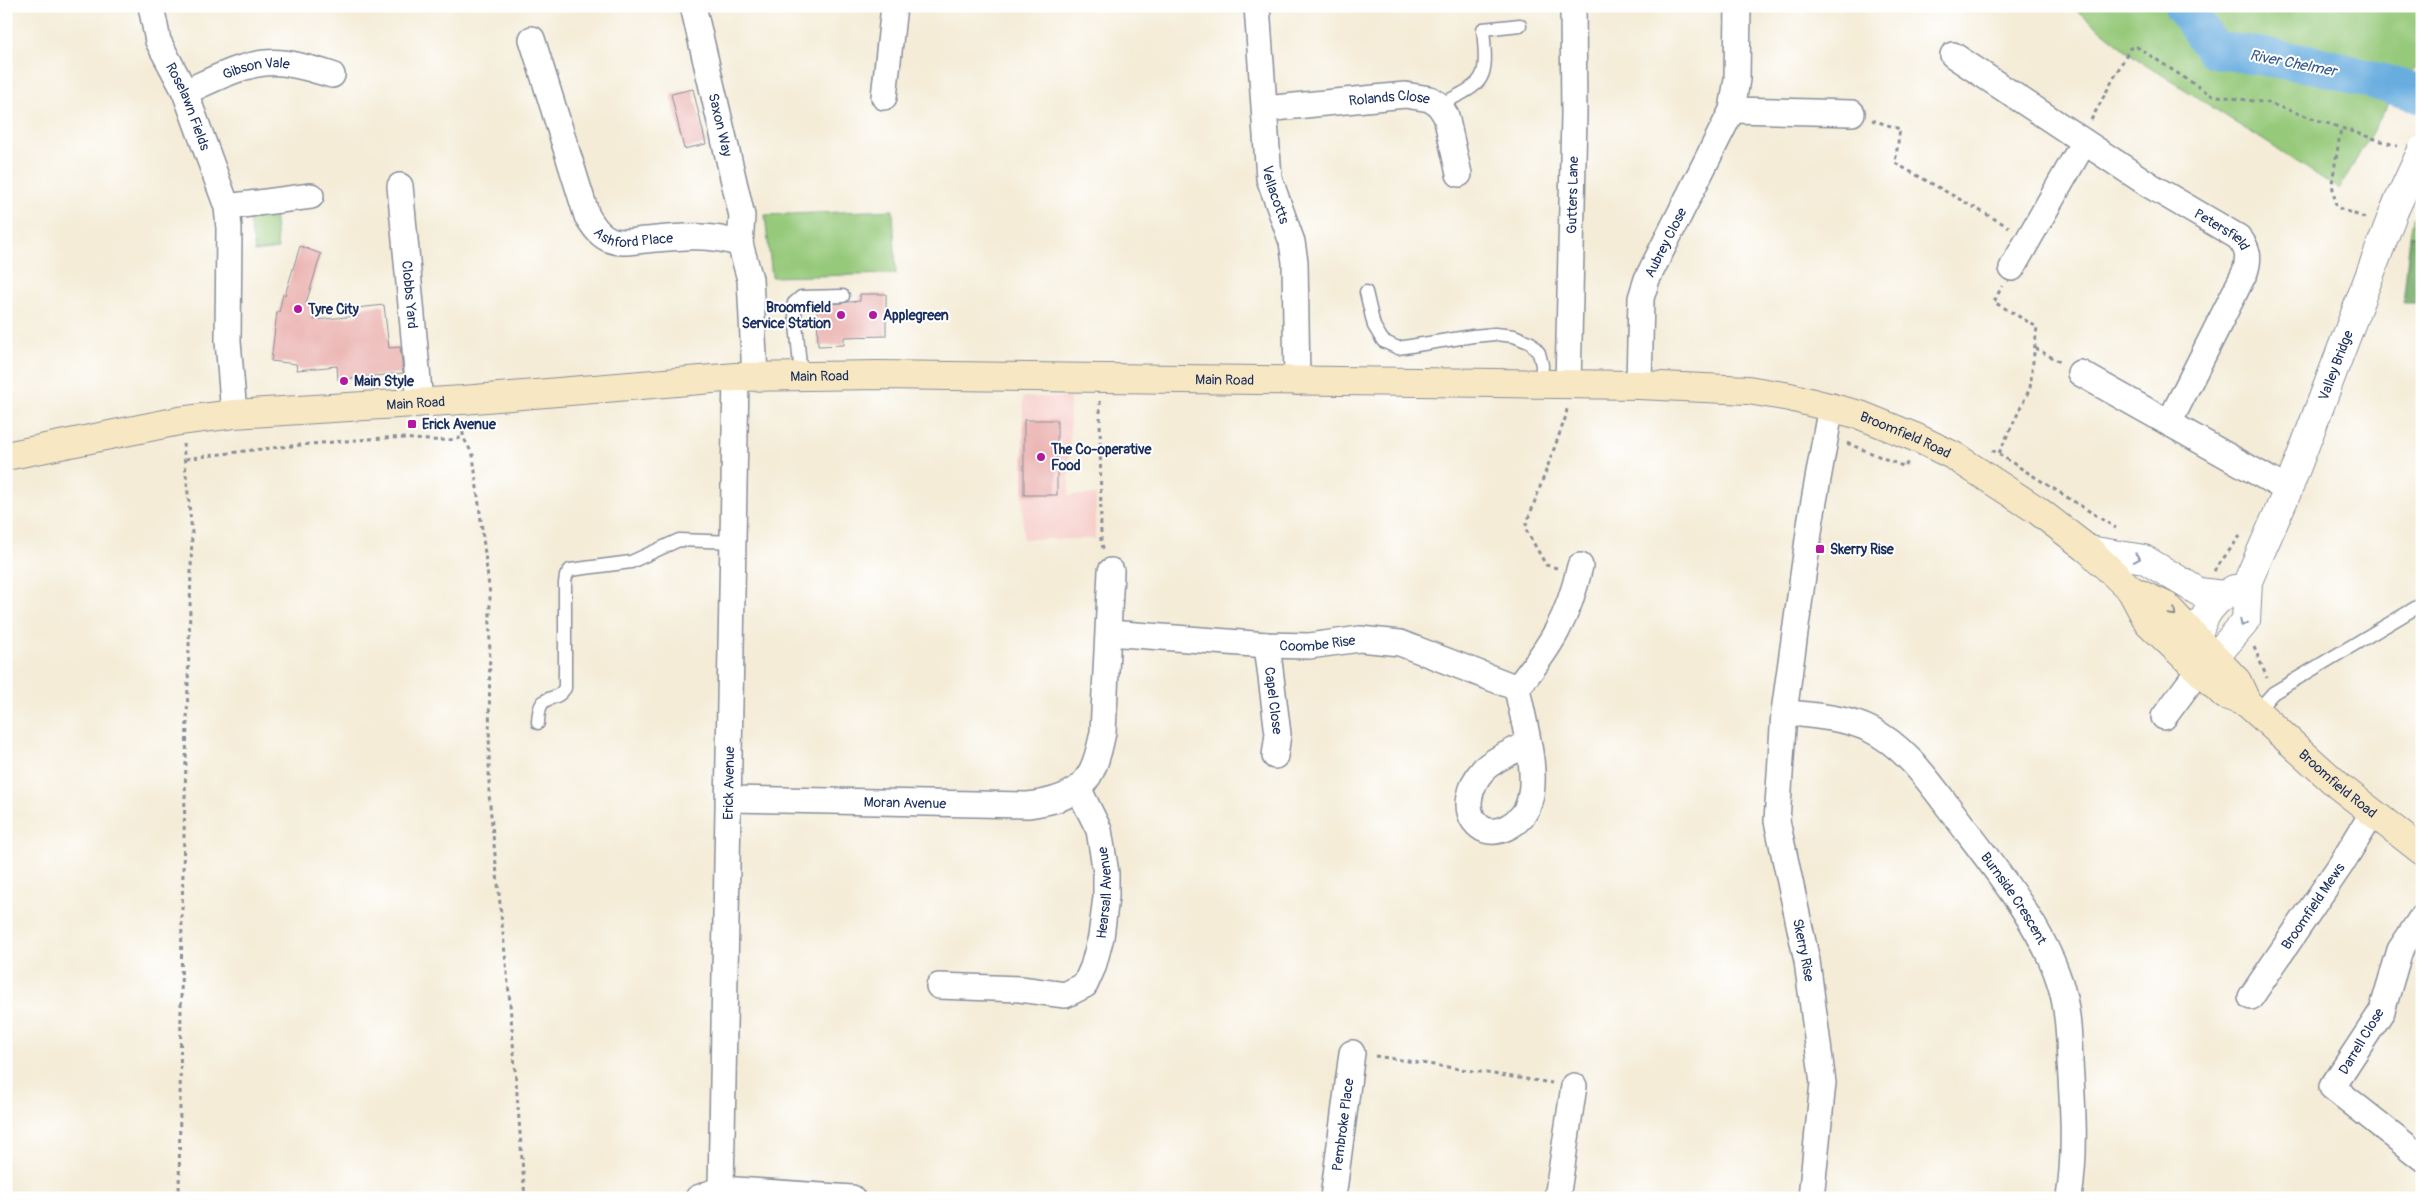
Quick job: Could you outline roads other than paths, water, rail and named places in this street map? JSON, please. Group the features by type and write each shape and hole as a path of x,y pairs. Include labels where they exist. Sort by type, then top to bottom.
{"main road":[{"name":"Main Road","path":"6,456 179,421 234,414 463,400 746,377 1100,377 1297,382 1639,385"},
{"name":"Broomfield Road","path":"1639,385 1748,390 1831,406 1860,415 1917,438 1954,456 2037,510 2089,550 2131,590 2148,622 2207,664 2237,681 2252,708 2372,814 2422,850"},
{"name":"Broomfield Road","path":"2131,590 2166,606 2196,638 2207,664"}],"street":[{"name":"Roselawn Fields","path":"152,6 158,41 185,92 226,207 229,228 228,341 234,414"},
{"name":"Saxon Way","path":"693,6 742,216 740,244"},
{"path":"884,97 894,6"},
{"name":"Vellacotts","path":"1257,6 1269,178 1292,242 1295,262 1297,382"},
{"name":"Gutters Lane","path":"1568,385 1574,116 1572,6"},
{"name":"Aubrey Close","path":"1639,385 1641,298 1647,279 1732,110 1737,78 1738,6"},
{"name":"Ashford Place","path":"532,39 587,216 598,232 611,240 624,242 699,236 722,237 740,244"},
{"name":"Petersfield","path":"1953,55 2151,186 2238,237 2248,252 2245,272 2169,423"},
{"name":"Gibson Vale","path":"185,92 244,67 265,63 282,62 332,75"},
{"name":"Rolands Close","path":"1265,109 1405,95 1430,99 1439,106 1450,127 1459,174"},
{"path":"1732,110 1852,113"},
{"path":"2012,268 2084,142"},
{"name":"Valley Bridge","path":"2207,664 2246,621 2248,581 2288,490 2391,219 2413,149"},
{"name":"Clobbs Yard","path":"400,186 420,402"},
{"path":"226,207 311,196"},
{"path":"740,244 750,280 746,377"},
{"path":"2080,373 2288,490"},
{"name":"Erick Avenue","path":"721,1189 734,542 746,377"},
{"name":"Skerry Rise","path":"1811,1198 1823,1083 1807,961 1777,821 1784,712 1811,518 1831,406"},
{"path":"2089,550 2144,559 2199,592 2217,585 2248,581"},
{"path":"1527,744 1517,688 1556,637 1566,615 1579,570"},
{"path":"1079,790 1089,776 1099,752 1103,732 1111,571"},
{"path":"2196,638 2217,585"},
{"name":"Coombe Rise","path":"1109,633 1266,646 1310,646 1360,638 1381,639 1400,643 1517,688"},
{"name":"Capel Close","path":"1266,646 1278,734 1275,756"},
{"path":"2164,718 2207,664"},
{"name":"Burnside Crescent","path":"1784,712 1848,721 1869,729 1888,740 1904,754 1944,801 1980,849 2038,935 2060,983 2066,1010 2074,1126 2070,1198"},
{"name":"Moran Avenue","path":"729,799 1028,805 1048,803 1079,790"},
{"name":"Hearsall Avenue","path":"939,986 1020,989 1065,995 1084,986 1093,967 1101,937 1105,912 1106,874 1099,830 1079,790"},
{"name":"Broomfield Mews","path":"2251,996 2342,863 2372,814"},
{"name":"Darrell Close","path":"2422,917 2400,950 2382,1011 2332,1087 2422,1158"},
{"name":"Pembroke Place","path":"1333,1198 1352,1053"},
{"path":"1556,1198 1574,1086"},
{"path":"698,1198 721,1189 852,1198"}],"lane":[{"path":"1439,106 1472,89 1480,82 1485,71 1486,59 1483,29 1520,25"},
{"path":"1366,292 1374,326 1383,341 1398,348 1473,336 1514,336 1531,343 1539,353 1542,365 1541,384"},
{"path":"801,376 794,303 801,297 843,296"},
{"path":"538,723 539,708 542,703 563,692 565,688 565,583 566,576 570,570 631,562 679,540 734,542"},
{"path":"2252,708 2273,692 2422,604"}],"waterway":[{"name":"River Chelmer","path":"2183,6 2213,49 2322,66 2422,94"}],"place":[{"name":"Tyre City","path":"298,309"},
{"name":"Broomfield Service Station","path":"841,315"},
{"name":"Applegreen","path":"873,315"},
{"name":"Main Style","path":"344,381"},
{"name":"Erick Avenue","path":"412,424"},
{"name":"The Co-operative Food","path":"1041,457"},
{"name":"Skerry Rise","path":"1820,549"}]}
